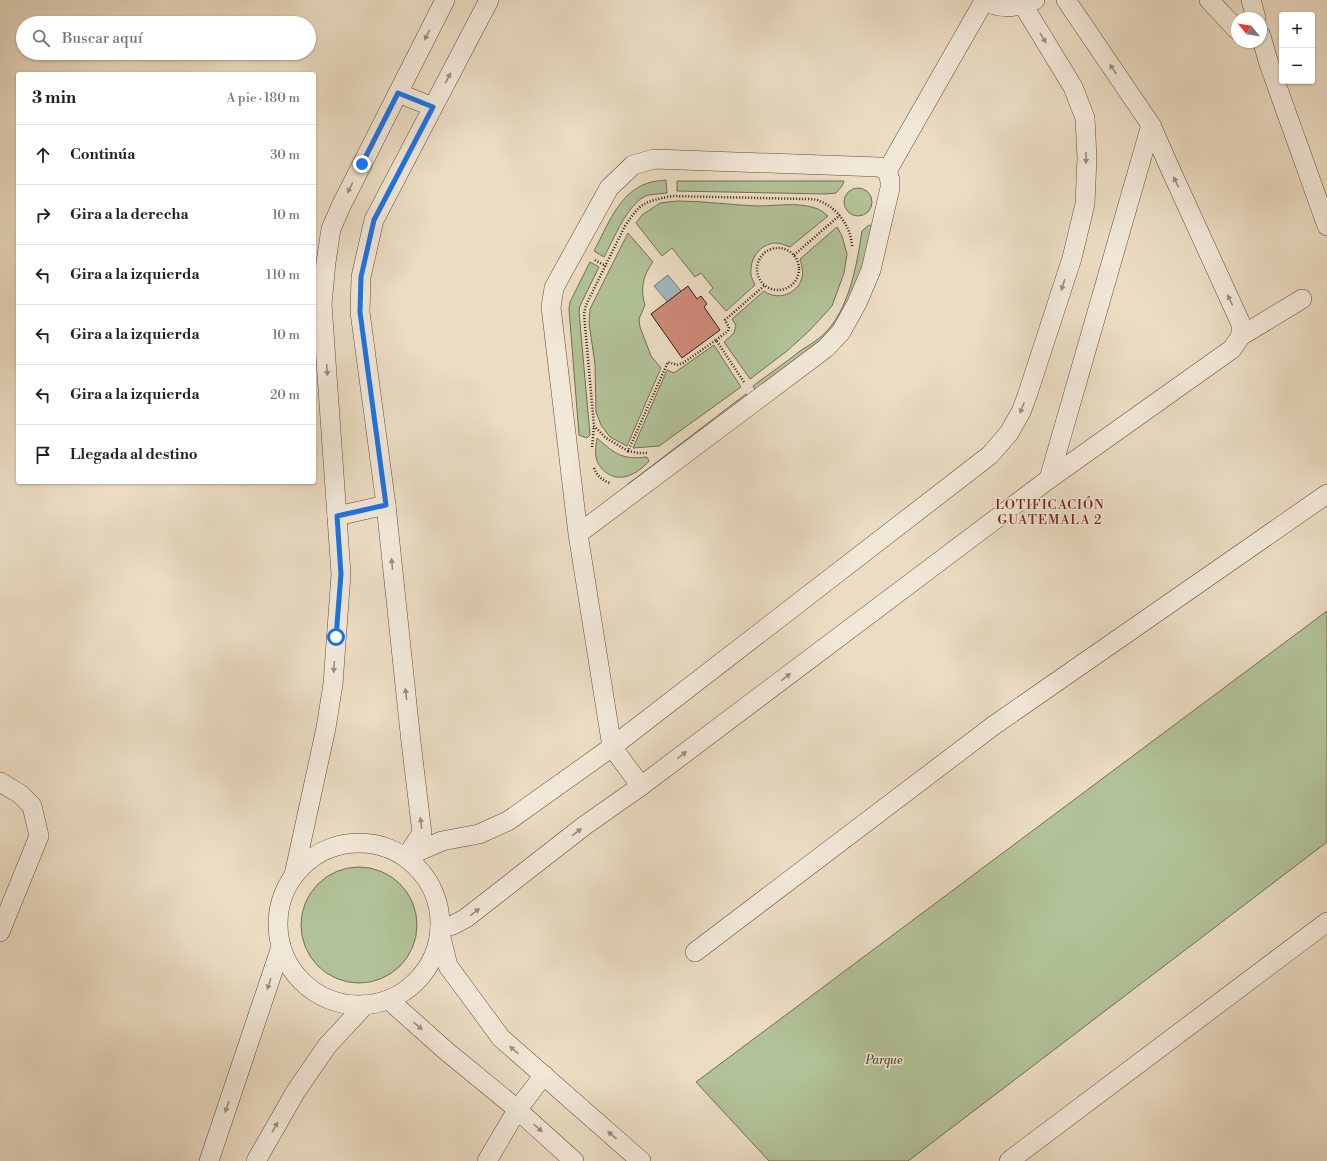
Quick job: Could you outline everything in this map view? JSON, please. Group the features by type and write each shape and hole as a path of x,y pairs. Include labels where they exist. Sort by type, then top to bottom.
{"street":[{"path":"294,875 326,728 333,684 341,574 322,304 331,229 445,0"},
{"path":"406,857 422,833 386,505 360,312 361,277 374,220 489,0"},
{"path":"406,857 442,841 478,834 508,821 612,747 990,455 1009,432 1021,412 1072,258 1085,204 1087,158 1085,118 1073,87 1029,3 1010,7 996,6 983,0 887,171"},
{"path":"1066,0 1151,125 1241,324 1241,336"},
{"path":"1209,0 1231,24"},
{"path":"1251,0 1254,12"},
{"path":"1254,48 1269,64"},
{"path":"1264,48 1327,226"},
{"path":"398,93 433,107"},
{"path":"1049,479 1151,125"},
{"path":"578,534 826,348 841,332 857,303 871,270 890,188 890,180 887,171 879,167 654,159 633,165 609,188 554,288 551,307 578,534 612,747 641,786"},
{"path":"440,931 466,918 584,826 641,786 1049,479 1232,349 1241,336 1302,299"},
{"path":"695,952 993,726 1327,494"},
{"path":"337,516 386,505"},
{"path":"0,782 20,794 32,806 39,836 0,932"},
{"path":"440,931 436,951 428,967 404,992 388,1000 372,1005 352,1005 333,1002 316,993 301,981 289,965 281,947 278,928 280,909 285,891 294,875 307,862 322,852 338,845 356,842 391,848 406,857 430,883 437,899 440,931 448,966 501,1038 642,1161"},
{"path":"1009,1161 1327,922"},
{"path":"209,1161 281,947"},
{"path":"388,1000 517,1110 574,1161"},
{"path":"256,1161 296,1091 322,1053 364,1005"},
{"path":"488,1161 517,1110 544,1075"}],"path":[{"path":"592,448 594,426 584,314 586,305 625,226 642,204 652,200 672,196 817,200 840,216 846,225 852,242 852,249"},
{"path":"794,255 840,216"},
{"path":"783,248 794,255 798,261 799,269 798,276 794,282 788,287 782,289 767,287 762,283 758,276 757,270 760,257 764,252 770,249 783,248"},
{"path":"628,451 668,362 677,365 682,363 728,331 729,327 724,320 765,285"},
{"path":"716,340 757,400"},
{"path":"594,426 606,438 628,451 638,453 652,452"},
{"path":"592,463 597,474 612,484"}],"green space":[{"path":"666,180 667,193 648,195 634,205 622,222 604,257 594,251 615,211 629,194 648,183"},
{"path":"677,181 844,181 836,193 825,194 677,191"},
{"path":"858,188 868,192 872,202 868,212 858,216 848,212 844,202 848,192"},
{"path":"677,201 757,206 801,205 822,211 828,216 790,247 775,243 761,249 755,256 751,265 751,274 755,285 726,311 709,292 713,288 701,273 695,277 672,248 662,256 636,223 642,215 660,203"},
{"path":"869,225 873,227 871,248 840,328 759,395 753,386 823,335 832,325 845,300 850,286 862,231"},
{"path":"837,227 842,236 847,254 844,273 832,306 810,330 787,351 750,379 724,342 734,333 736,325 732,319 764,291 769,294 779,296 794,290 802,278 800,259"},
{"path":"628,233 653,262 643,282 643,299 645,305 639,319 640,327 651,356 661,368 627,446 610,437 601,425 596,412 595,364 589,323 590,309"},
{"path":"590,262 599,267 580,306 579,312 590,435 587,438 579,435 569,309 570,302"},
{"path":"714,345 741,387 659,446 633,448 667,370 674,373"},
{"path":"746,394 751,401 627,488 628,484"},
{"path":"597,438 619,455 631,458 647,457 649,461 641,469 630,475 618,477 610,475 602,469 597,461"},
{"name":"Parque","path":"1327,611 1327,842 908,1161 769,1161 696,1082"},
{"path":"359,867 381,871 400,884 413,903 417,925 413,947 400,966 381,979 359,983 337,979 318,966 305,947 301,925 305,903 318,884 337,871"}],"water":[{"path":"668,275 685,296 672,307 654,286"}],"building":[{"path":"688,286 697,299 701,296 707,304 704,307 720,330 682,358 651,314"}],"district":[{"name":"LOTIFICACIÓN GUATEMALA 2","path":"1050,512"}],"route":[{"path":"336,637 341,574 337,516 386,505 360,312 361,277 374,220 433,107 398,93 362,164"}]}
